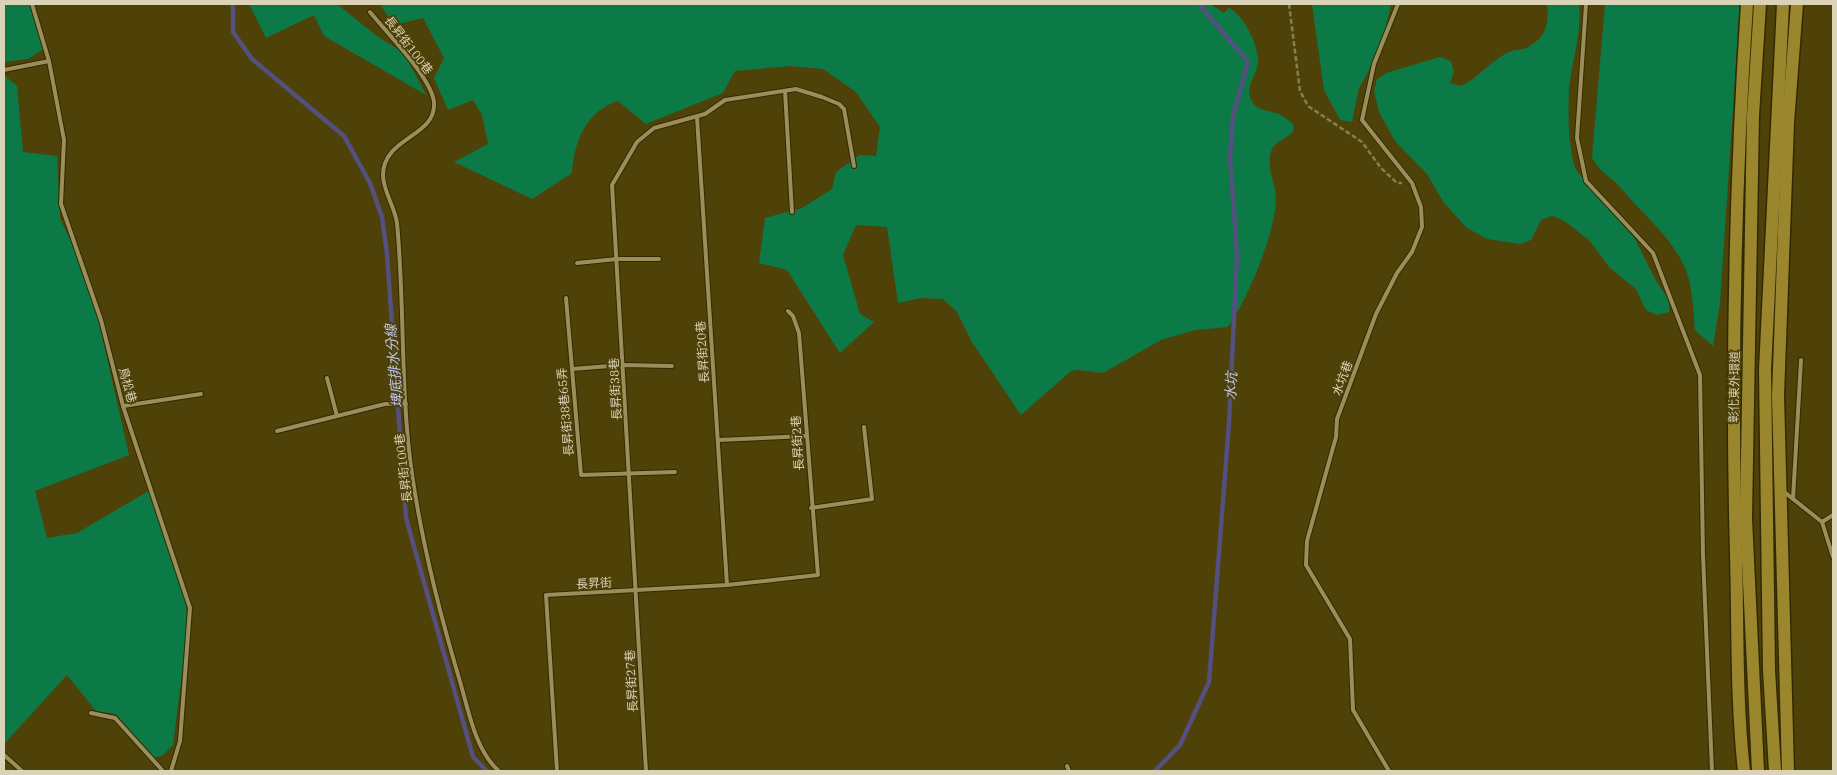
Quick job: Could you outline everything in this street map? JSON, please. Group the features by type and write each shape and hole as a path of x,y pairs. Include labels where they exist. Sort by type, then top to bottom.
{"main road":[{"path":"1744,771 1739,671 1734,458 1736,262 1747,4"},
{"name":"彰化東外環道","path":"1758,771 1746,518 1753,116 1760,4"},
{"path":"1775,771 1769,670 1765,370 1783,4"},
{"path":"1788,771 1778,396 1788,123 1797,4"}],"lane":[{"name":"鳥松巷","path":"32,4 49,61 64,140 62,204 101,320 123,406 190,608 180,741 172,771"},
{"name":"水坑巷","path":"1389,771 1353,710 1350,639 1306,565 1308,541 1336,437 1337,419 1376,314 1397,273 1412,252 1422,227 1421,207 1412,183 1362,120 1374,64 1398,4"},
{"path":"1586,4 1577,138 1586,181 1653,253 1700,375 1703,555 1712,771"},
{"name":"長昇街100巷","path":"370,12 422,74 434,100 434,114 431,119 390,152 383,176 396,220 411,473 434,592 476,734 490,764 498,771"},
{"path":"4,70 49,61"},
{"path":"697,117 725,100 796,90 822,97 839,104 844,110 854,166"},
{"path":"785,91 792,212"},
{"name":"長昇街38巷","path":"637,591 612,185 637,142 654,128 697,117"},
{"name":"長昇街20巷","path":"697,117 727,585"},
{"path":"577,263 617,258 659,259"},
{"name":"長昇街38巷65弄","path":"566,298 580,475 630,473"},
{"name":"長昇街2巷","path":"788,311 799,333 811,508 818,575"},
{"path":"1793,499 1801,360"},
{"path":"572,369 623,365 672,366"},
{"path":"327,378 337,416"},
{"path":"123,406 201,394"},
{"path":"277,431 385,404 406,404"},
{"path":"811,508 872,499 864,427"},
{"path":"718,440 806,436"},
{"path":"630,473 675,472"},
{"path":"1780,488 1822,522 1833,557"},
{"path":"1822,522 1833,515"},
{"name":"長昇街","path":"557,771 546,595 727,585 818,575"},
{"name":"長昇街27巷","path":"637,591 646,771"},
{"path":"90,712 115,718 163,771"},
{"path":"4,755 22,771"},
{"path":"1067,766 1069,771"}],"path":[{"path":"1289,4 1300,91 1308,106 1362,142 1381,168 1397,183 1412,183"}],"green space":[{"path":"4,4 32,4 45,48 28,59 4,62"},
{"path":"249,4 337,4 378,37 404,53 426,95 324,36 314,15 266,38"},
{"path":"380,4 1210,4 1224,13 1229,8 1245,24 1250,32 1258,57 1257,68 1249,92 1250,98 1259,108 1277,113 1287,119 1293,124 1293,132 1278,142 1272,149 1270,168 1276,198 1275,212 1266,246 1252,283 1244,301 1228,327 1195,330 1161,340 1103,373 1071,371 1021,415 972,342 957,312 943,299 921,298 898,303 887,227 856,225 843,255 860,314 874,322 840,353 787,270 759,263 765,218 802,208 832,189 836,172 860,155 876,156 880,127 856,92 823,69 791,66 735,71 723,93 646,124 618,101 598,112 584,129 573,161 572,173 532,199 454,162 488,144 482,115 473,100 448,110 434,78 444,58 423,18 394,25"},
{"path":"1312,4 1391,4 1382,46 1359,88 1352,122 1340,120 1324,90"},
{"path":"1547,4 1579,4 1579,25 1569,89 1570,141 1576,170 1635,239 1656,281 1669,300 1669,312 1657,315 1646,310 1636,289 1610,268 1589,240 1563,220 1552,216 1541,220 1531,240 1520,244 1487,239 1467,228 1444,203 1427,174 1395,141 1379,112 1374,91 1377,79 1386,73 1440,57 1451,61 1454,72 1450,83 1461,86 1505,54 1525,48 1539,39 1547,23"},
{"path":"1605,4 1740,4 1720,303 1713,346 1695,330 1689,280 1681,260 1674,249 1658,228 1621,188 1599,168 1592,158"},
{"path":"4,75 17,86 23,152 57,156 60,219 88,274 129,455 35,491 47,538 77,533 152,489 184,586 188,625 173,745 163,755 151,759 116,714 96,711 67,675 4,744"}],"waterway":[{"name":"埤底排水分線","path":"233,4 233,32 252,59 344,136 370,183 382,217 387,254 406,518 473,757 487,771"},
{"name":"水坑","path":"1155,771 1180,745 1209,682 1229,423 1237,254 1230,157 1233,116 1248,62 1199,4"}]}
